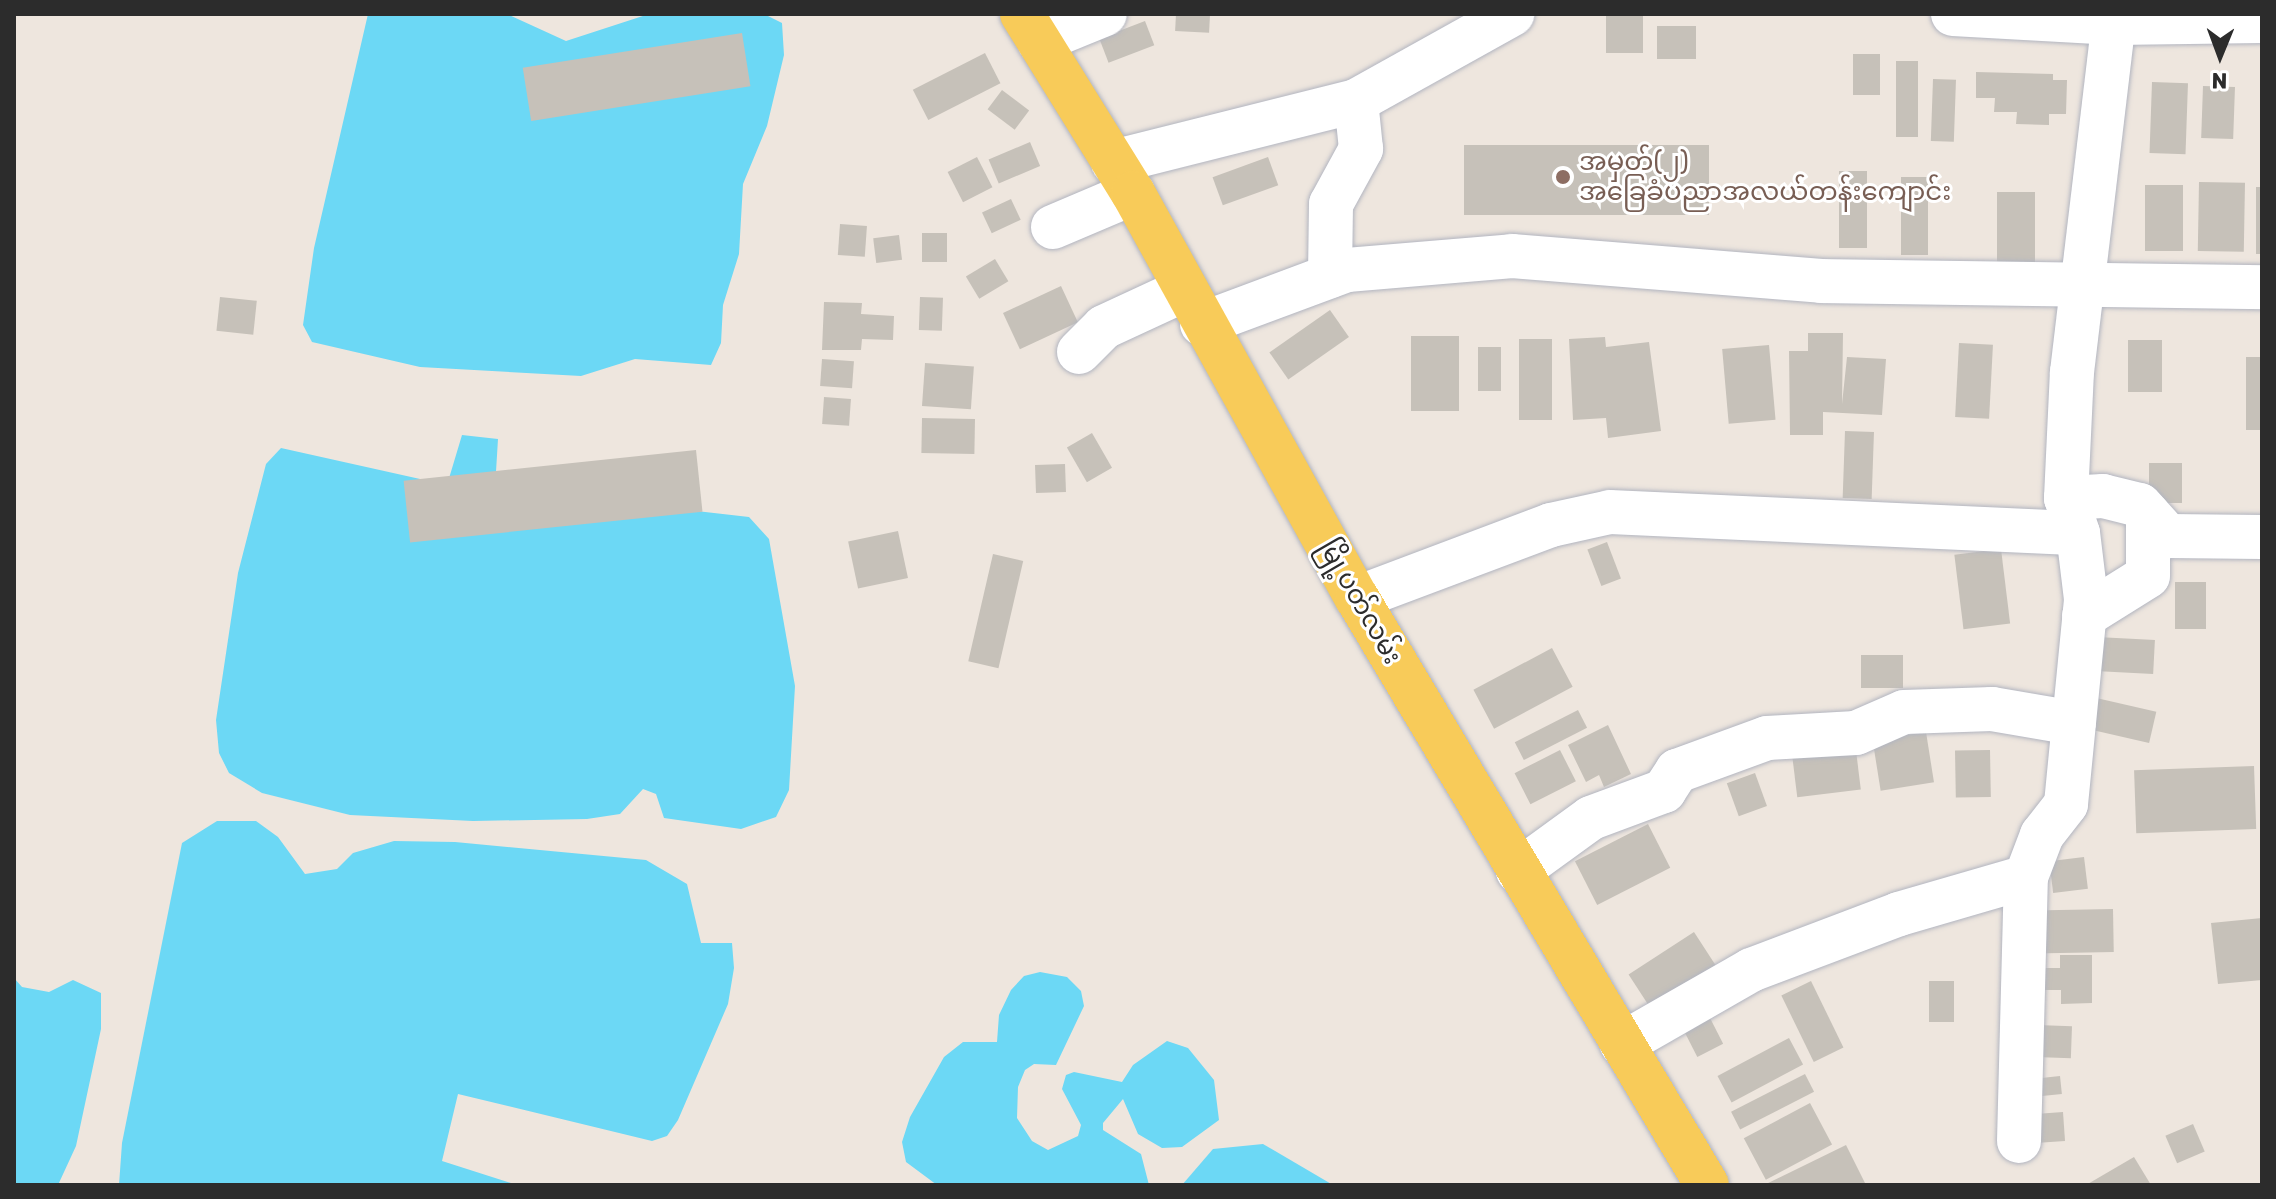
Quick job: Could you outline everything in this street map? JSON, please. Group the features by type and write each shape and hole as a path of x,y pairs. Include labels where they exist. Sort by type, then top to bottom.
{"main road":[{"name":"မြို့ပတ်လမ်း","path":"1030,27 1123,177 1357,598 1707,1185"}],"street":[{"path":"1030,27 1105,14"},
{"path":"1053,227 1123,177 1356,101 1512,14"},
{"path":"1953,14 2262,21"},
{"path":"2019,1141 2026,877 2042,835 2066,804 2084,616 2072,516 2072,372 2086,285 2115,19"},
{"path":"1330,276 1331,204 1361,149 1356,101"},
{"path":"1079,352 1104,327 1347,270 1512,256 1821,281 2262,287"},
{"path":"1357,598 1551,525 1610,512 2072,516 2103,496 2140,505 2168,536 2262,537"},
{"path":"2084,616 2148,576 2148,514"},
{"path":"1518,871 1591,818 1664,791 1677,771 1767,738 1856,733 1904,712 1992,709 2074,723"},
{"path":"1622,1044 1751,970 1899,914 2026,877"}],"water":[{"path":"368,14 507,14 566,41 649,14 764,14 782,23 784,55 767,126 743,184 739,254 723,305 721,343 711,365 635,359 581,376 420,367 312,342 303,325 314,248"},
{"path":"462,435 498,439 495,488 749,517 769,539 795,686 789,790 776,817 741,829 664,818 656,794 643,789 620,814 587,819 473,821 350,815 262,793 229,773 219,753 216,720 238,573 266,464 281,448 447,485"},
{"path":"217,821 256,821 278,837 305,874 337,869 353,853 394,841 455,842 646,860 687,884 701,943 732,943 734,968 728,1004 678,1120 667,1136 652,1141 458,1094 442,1161 517,1185 119,1185 122,1143 182,843"},
{"path":"1040,972 1067,977 1081,991 1084,1006 1056,1065 1034,1064 1025,1070 1018,1087 1017,1118 1032,1141 1048,1150 1078,1136 1081,1125 1062,1089 1066,1075 1074,1072 1122,1082 1133,1065 1167,1041 1188,1048 1214,1080 1219,1120 1182,1147 1162,1148 1138,1134 1123,1099 1103,1123 1103,1130 1141,1154 1149,1185 937,1185 906,1162 902,1142 910,1117 944,1057 963,1042 997,1042 999,1015 1011,990 1024,976"},
{"path":"14,978 22,987 49,992 73,980 101,993 101,1029 76,1146 58,1185 14,1185"},
{"path":"1263,1144 1333,1185 1182,1185 1213,1149"}],"building":[{"path":"1176,14 1210,16 1209,33 1175,31"},
{"path":"1606,14 1643,14 1643,53 1606,53"},
{"path":"1145,21 1154,45 1109,63 1099,39"},
{"path":"1657,26 1696,26 1696,59 1657,59"},
{"path":"742,33 750,86 531,121 523,68"},
{"path":"985,53 1000,83 928,120 913,90"},
{"path":"1853,54 1880,54 1880,95 1853,95"},
{"path":"1896,61 1918,61 1918,137 1896,137"},
{"path":"1976,72 2053,74 2053,80 2067,80 2066,114 2049,114 2049,125 2016,124 2017,112 1994,112 1995,98 1976,98"},
{"path":"1933,79 1956,80 1954,142 1931,141"},
{"path":"2152,82 2188,83 2186,154 2150,153"},
{"path":"2203,86 2235,87 2233,139 2201,138"},
{"path":"1002,90 1029,110 1015,130 988,109"},
{"path":"1030,142 1040,166 999,184 989,160"},
{"path":"1464,145 1709,145 1709,215 1464,215"},
{"path":"977,157 992,187 963,202 948,172"},
{"path":"1268,157 1278,185 1223,205 1213,177"},
{"path":"1839,171 1867,171 1867,248 1839,248"},
{"path":"1901,177 1928,177 1928,255 1901,255"},
{"path":"2199,182 2245,183 2244,252 2198,251"},
{"path":"2145,185 2183,185 2183,251 2145,251"},
{"path":"2256,187 2262,187 2262,254 2256,254"},
{"path":"1997,192 2035,192 2035,263 1997,263"},
{"path":"1011,199 1021,220 992,233 982,213"},
{"path":"840,224 867,226 865,257 838,255"},
{"path":"922,233 947,233 947,262 922,262"},
{"path":"899,235 902,260 876,263 873,238"},
{"path":"995,259 1008,281 979,299 966,277"},
{"path":"1061,286 1078,322 1020,349 1003,313"},
{"path":"220,297 257,301 253,335 216,331"},
{"path":"920,297 943,298 942,331 919,330"},
{"path":"824,302 862,303 861,314 894,316 893,340 862,339 861,350 822,350"},
{"path":"1330,310 1349,337 1288,379 1269,352"},
{"path":"1808,333 1843,333 1842,404 1847,357 1886,359 1882,415 1823,412 1823,435 1790,435 1789,351 1808,351"},
{"path":"1411,336 1459,336 1459,411 1411,411"},
{"path":"1605,337 1606,347 1649,342 1661,431 1608,438 1606,418 1573,420 1569,339"},
{"path":"1519,339 1552,339 1552,420 1519,420"},
{"path":"2128,340 2162,340 2162,392 2128,392"},
{"path":"1959,343 1993,345 1989,419 1955,417"},
{"path":"1769,345 1776,420 1729,424 1722,349"},
{"path":"1478,347 1501,347 1501,391 1478,391"},
{"path":"2246,357 2262,357 2262,430 2246,430"},
{"path":"822,359 854,361 852,388 820,386"},
{"path":"925,363 974,366 971,409 922,406"},
{"path":"824,397 851,399 849,426 822,424"},
{"path":"922,418 975,419 974,454 921,453"},
{"path":"1845,431 1874,432 1872,499 1843,498"},
{"path":"1092,433 1112,468 1087,482 1067,448"},
{"path":"696,450 702,512 410,542 404,481"},
{"path":"2149,463 2182,463 2182,503 2149,503"},
{"path":"1065,464 1066,492 1036,493 1035,465"},
{"path":"898,531 908,578 858,589 848,542"},
{"path":"1607,542 1621,578 1601,586 1587,550"},
{"path":"2001,549 2010,623 1963,629 1954,555"},
{"path":"993,554 1023,561 998,668 968,661"},
{"path":"2175,582 2206,582 2206,629 2175,629"},
{"path":"2097,637 2155,640 2153,674 2095,671"},
{"path":"1552,648 1573,687 1494,729 1473,690"},
{"path":"1861,655 1903,655 1903,688 1861,688"},
{"path":"2092,697 2156,712 2149,743 2085,728"},
{"path":"1578,710 1587,728 1524,760 1515,742"},
{"path":"1608,725 1631,774 1604,787 1599,775 1586,782 1568,745"},
{"path":"1853,726 1861,790 1797,797 1789,734"},
{"path":"1926,732 1934,782 1881,791 1873,740"},
{"path":"1560,750 1576,781 1530,804 1515,773"},
{"path":"1990,750 1991,797 1956,798 1955,751"},
{"path":"2254,766 2256,829 2136,833 2134,770"},
{"path":"1755,773 1767,806 1739,816 1727,783"},
{"path":"1648,824 1670,868 1597,905 1575,861"},
{"path":"2084,857 2088,889 2053,893 2049,861"},
{"path":"2113,909 2114,952 2034,953 2033,910"},
{"path":"2262,918 2262,980 2218,984 2211,923"},
{"path":"1694,932 1720,972 1655,1015 1629,974"},
{"path":"2060,955 2092,955 2092,1003 2061,1004 2061,990 2035,990 2035,968 2060,968"},
{"path":"1811,981 1843,1048 1814,1062 1781,995"},
{"path":"1929,981 1954,981 1954,1022 1929,1022"},
{"path":"1710,1018 1723,1044 1697,1057 1684,1031"},
{"path":"2037,1025 2072,1026 2071,1058 2036,1057"},
{"path":"1789,1038 1803,1064 1732,1103 1717,1076"},
{"path":"1805,1074 1814,1092 1740,1130 1731,1112"},
{"path":"2060,1076 2062,1094 2032,1097 2030,1079"},
{"path":"1810,1103 1832,1144 1766,1180 1744,1138"},
{"path":"2063,1112 2065,1141 2029,1143 2027,1115"},
{"path":"2193,1124 2205,1152 2177,1163 2165,1136"},
{"path":"1846,1145 1866,1185 1764,1185"},
{"path":"2134,1157 2151,1185 2086,1185"}],"place":[{"name":"အမှတ်(၂) အခြေခံပညာအလယ်တန်းကျောင်း","path":"1563,177"}]}
